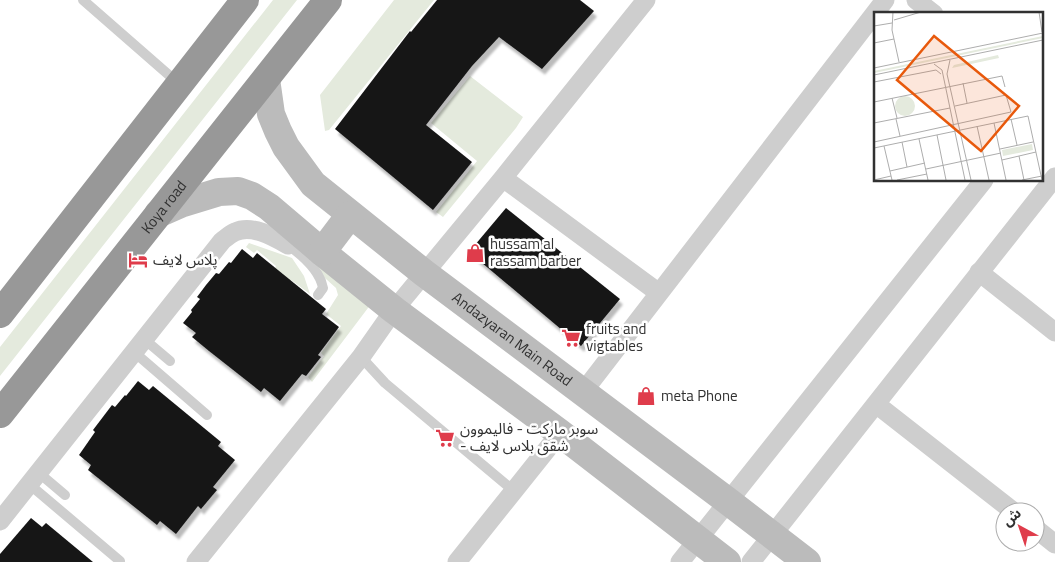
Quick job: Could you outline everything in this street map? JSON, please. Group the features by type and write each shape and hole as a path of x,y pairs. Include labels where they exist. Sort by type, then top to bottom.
{"highway":[{"path":"0,314 245,0"},
{"name":"Koya road","path":"0,414 328,0"}],"street":[{"path":"196,562 361,356 394,310 646,0"},
{"path":"876,12 885,0"},
{"path":"916,0 931,12"},
{"path":"583,392 874,14"},
{"name":"Andazyaran Main Road","path":"266,79 271,114 286,147 313,184 424,273 807,562"},
{"path":"751,562 1055,176"},
{"path":"503,178 659,293"},
{"path":"680,562 983,181"},
{"path":"158,214 183,203 219,192 238,191 252,196 269,207 293,238"},
{"path":"322,252 350,215"},
{"path":"0,520 222,241 236,231 249,230 293,238 322,252 394,310 560,433 727,562"},
{"path":"979,272 1055,332"},
{"path":"876,404 1001,502"},
{"path":"457,562 560,433"},
{"path":"1045,536 1055,544"}],"lane":[{"path":"82,0 179,84"},
{"path":"293,238 302,256 322,282 324,288 318,295"},
{"path":"139,346 170,362"},
{"path":"139,346 207,415"},
{"path":"361,356 385,383 514,491"},
{"path":"34,478 65,495"},
{"path":"34,478 120,561"}],"shaded area":[{"path":"273,0 297,0 0,376 0,347"},
{"path":"394,0 434,0 329,130 325,131 320,95"},
{"path":"470,76 523,117 443,217 436,212 477,161 431,123"},
{"path":"249,243 292,258 304,276 310,294 291,280 288,283 274,271 276,266 257,250 254,253 246,247"},
{"path":"305,248 371,304 312,382 308,377 324,356 321,353 341,326 326,314 338,295 336,288 316,270"}],"building":[{"path":"437,0 580,0 594,11 542,69 499,37 472,66 426,125 472,162 433,210 335,129 410,31"},
{"path":"506,208 620,299 581,346 469,252"},
{"path":"242,249 253,258 257,253 326,309 322,314 339,327 318,355 321,357 306,376 302,374 280,401 264,388 261,392 209,351 192,337 196,333 183,323 200,299 197,297 206,285 216,273 219,274 229,262 231,263"},
{"path":"138,381 149,390 153,386 221,442 218,446 235,460 213,487 217,490 201,509 198,506 176,534 160,521 157,525 88,470 91,465 79,455 95,432 93,430 112,405 115,407"},
{"path":"31,518 42,527 46,523 93,562 0,562 0,554"}],"place":[{"name":"hussam al rassam barber","path":"475,253"},
{"name":"پلاس لایف","path":"138,260"},
{"name":"fruits and vigtables","path":"571,338"},
{"name":"meta Phone","path":"646,396"},
{"name":"سوبر ماركت - فاليموون - شقق بلاس لايف","path":"445,438"}]}
